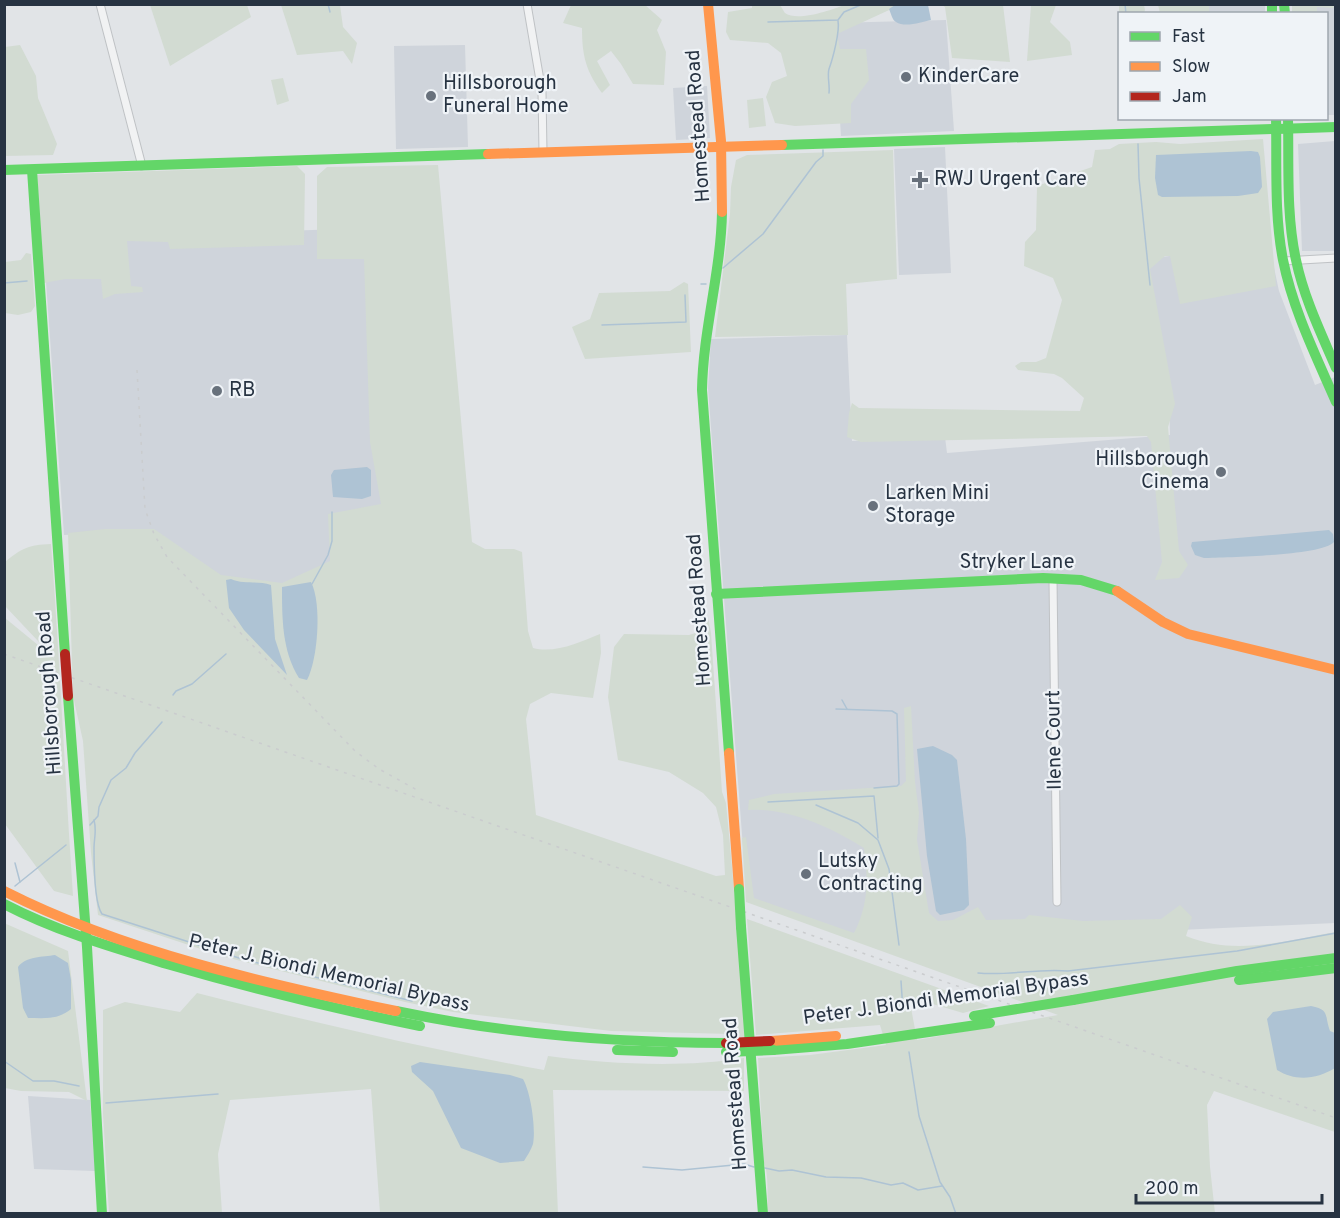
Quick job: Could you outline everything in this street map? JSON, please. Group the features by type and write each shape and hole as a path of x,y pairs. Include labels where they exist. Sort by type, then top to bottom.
{"main road":[{"name":"Homestead Road","path":"708,4 721,146 722,222 705,334 702,378 763,1214"},
{"path":"1288,123 1291,219 1296,260 1307,297 1335,368"},
{"path":"4,170 721,146 1288,123 1335,127"},
{"path":"1276,124 1279,224 1284,261 1292,293 1335,402"},
{"name":"Hillsborough Road","path":"32,170 86,934 102,1214"},
{"name":"Stryker Lane","path":"716,594 956,581 1053,579 1090,581 1110,587 1127,596 1169,625 1188,634 1335,670"},
{"name":"Peter J. Biondi Memorial Bypass","path":"4,891 86,934"},
{"name":"Peter J. Biondi Memorial Bypass","path":"4,904 86,934 336,1010 519,1042 611,1050 847,1044 990,1023 1076,1003 1248,970 1335,958"},
{"name":"Peter J. Biondi Memorial Bypass","path":"773,1046 974,1016 1335,968"}],"street":[{"path":"100,4 142,166"},
{"path":"527,4 542,92 543,152"},
{"path":"1284,261 1335,258"},
{"name":"Ilene Court","path":"1053,579 1057,902"}],"shaded area":[{"path":"1292,4 1335,5 1333,8 1317,7 1317,12 1292,12"},
{"path":"150,5 247,5 251,17 170,66"},
{"path":"281,5 340,5 343,27 357,43 352,64 343,51 297,55"},
{"path":"571,5 645,5 662,20 657,30 666,52 664,85 633,84 611,51 597,61 610,85 602,93 586,63 582,28 563,23"},
{"path":"752,5 780,5 785,13 806,16 844,5 900,5 837,34 840,49 866,49 869,80 851,104 851,123 795,126 775,123 766,97 772,82 787,76 781,53 768,43 730,40 726,32 728,12 752,8"},
{"path":"942,5 1003,5 1010,62 952,58 945,7"},
{"path":"1031,5 1056,5 1050,22 1070,42 1072,55 1027,61"},
{"path":"1119,5 1144,5 1145,10 1144,12 1119,12"},
{"path":"1158,5 1209,5 1209,12 1160,12"},
{"path":"1206,5 1265,5 1265,12 1207,12"},
{"path":"1292,5 1335,5 1335,115 1328,115 1328,12 1293,12"},
{"path":"946,20 954,131 841,136 834,23"},
{"path":"20,45 36,76 38,98 57,144 53,155 5,156 5,47"},
{"path":"465,45 468,147 396,149 394,46"},
{"path":"283,78 289,101 277,105 271,80"},
{"path":"707,86 710,138 676,140 673,88"},
{"path":"763,98 766,126 749,128 747,100"},
{"path":"1263,139 1276,286 1180,304 1170,256 1165,256 1150,269 1175,404 1168,427 1179,551 1188,565 1179,578 1155,580 1162,562 1151,442 1147,436 861,442 847,437 852,403 859,408 1080,411 1084,398 1062,378 1054,374 1018,370 1015,366 1021,362 1036,362 1046,358 1062,300 1053,278 1024,266 1025,242 1036,230 1037,186 1092,167 1095,150 1110,149 1119,144 1156,142 1180,144"},
{"path":"1335,141 1335,251 1302,251 1298,144"},
{"path":"945,147 951,273 899,275 894,149"},
{"path":"893,150 897,279 846,284 848,335 715,337 736,160 747,155"},
{"path":"438,165 472,542 485,549 514,549 522,552 528,631 533,648 559,648 600,634 601,653 593,698 551,693 530,704 526,719 536,815 716,876 725,875 723,835 716,807 703,793 669,772 618,760 608,697 614,647 624,634 689,635 702,631 708,617 722,792 726,803 729,832 746,1037 736,1037 731,1034 611,1031 453,1012 225,957 98,915 83,741 73,696 68,533 105,529 154,529 221,575 282,583 330,561 328,514 381,504 370,442 364,259 317,259 317,176 327,167"},
{"path":"297,166 305,174 304,245 170,249 168,242 127,241 131,286 142,287 143,292 115,294 103,299 101,279 65,279 44,283 37,175"},
{"path":"371,228 384,512 332,582 220,589 143,531 64,535 43,239"},
{"path":"1269,244 1279,291 1315,385 1335,377 1335,923 873,944 747,900 708,388 711,339 847,335 852,441 945,437 947,453 1170,435 1169,390 1145,259"},
{"path":"26,253 31,254 35,306 31,312 18,315 5,313 5,262 21,260"},
{"path":"684,282 688,284 691,352 585,359 572,327 590,319 599,293 670,291"},
{"path":"51,544 73,896 54,891 5,824 5,618 55,659 5,606 5,562 26,548"},
{"path":"911,706 919,813 917,840 929,913 938,921 953,920 978,907 986,920 1025,919 1029,915 1083,921 1161,919 1180,905 1192,917 1186,936 1204,942 1241,946 1260,945 1335,932 1335,1132 1214,1091 1207,1105 1215,1213 768,1213 758,1058 810,1055 886,1045 880,1025 756,1035 747,919 989,1006 963,1013 909,997 917,1040 1058,1015 746,902 742,838 746,837 754,898 854,933 865,901 864,848 809,820 779,812 748,810 749,800 774,794 901,786 906,781 904,708"},
{"path":"4,923 68,951 87,1101 69,1092 21,1091 5,1088"},
{"path":"197,993 370,1034 544,1070 548,1056 646,1064 696,1063 744,1058 744,1091 553,1090 558,1214 380,1213 371,1089 230,1100 218,1154 222,1213 109,1213 103,1114 103,1010 125,1002 180,1012"},
{"path":"28,1096 90,1100 95,1171 34,1169"}],"water":[{"path":"895,5 928,5 931,20 900,24 894,20 889,9"},
{"path":"1258,152 1260,157 1262,187 1258,193 1238,196 1162,197 1158,195 1155,178 1156,155"},
{"path":"367,467 371,470 371,496 362,499 333,497 331,475 334,470"},
{"path":"1329,530 1333,534 1334,542 1326,547 1293,553 1204,558 1195,555 1191,546 1192,542"},
{"path":"226,580 271,585 275,639 287,675 244,630 229,608"},
{"path":"311,582 317,603 317,631 314,659 307,680 299,678 286,646 282,587"},
{"path":"933,746 957,760 966,839 969,905 964,910 940,915 936,911 927,856 917,749"},
{"path":"55,955 68,963 71,980 71,1009 56,1017 28,1018 23,1008 18,967 30,959"},
{"path":"1311,1006 1324,1011 1330,1031 1335,1033 1335,1068 1321,1075 1306,1078 1284,1074 1277,1070 1267,1019 1273,1012"},
{"path":"420,1062 510,1075 523,1079 532,1111 534,1129 533,1144 524,1161 500,1163 461,1148 433,1091 412,1072 411,1066"}],"waterway":[{"path":"328,4 330,12"},
{"path":"768,22 838,20 844,12 863,4"},
{"path":"1125,4 1126,12"},
{"path":"829,93 828,71 837,38 838,21"},
{"path":"1138,144 1139,178 1150,285"},
{"path":"723,268 763,234 816,162 823,156 823,150"},
{"path":"4,283 27,281"},
{"path":"701,284 706,284"},
{"path":"602,325 686,322 685,295"},
{"path":"312,584 328,555 332,541 332,512"},
{"path":"173,695 176,691 192,684 226,654"},
{"path":"842,700 847,709"},
{"path":"836,709 892,711 897,714 899,784 874,788"},
{"path":"90,825 98,816 99,807 111,780 126,768 135,753 162,722"},
{"path":"768,802 874,796 878,838"},
{"path":"816,805 858,823 878,840 889,869 899,945"},
{"path":"94,820 95,882 97,901 102,914 242,959 412,1001"},
{"path":"15,886 66,845"},
{"path":"15,863 20,882"},
{"path":"978,973 1068,971 1237,951 1336,933"},
{"path":"901,981 903,1011"},
{"path":"909,1052 919,1116 940,1182 950,1197 956,1214"},
{"path":"4,1061 33,1081 54,1081 79,1086"},
{"path":"106,1103 218,1094"},
{"path":"643,1167 682,1170 744,1164 754,1167"},
{"path":"765,1168 779,1171 792,1170 826,1177 861,1178 891,1185 903,1183 918,1190 942,1186"}],"railway":[{"path":"137,370 145,509 154,534 167,557 355,751 379,769 417,790"},
{"path":"4,654 1336,1118"}],"traffic: fast":[{"path":"1272,4 1272,12"},
{"path":"1284,4 1285,12"},
{"path":"1276,120 1277,207 1280,243 1287,279 1299,315 1336,402"},
{"path":"1288,120 1289,207 1296,260 1308,302 1336,368"},
{"path":"782,145 1336,127"},
{"path":"4,170 488,154"},
{"path":"32,170 65,654"},
{"path":"722,212 719,257 705,345 702,390 729,753"},
{"path":"716,594 1043,578 1081,580 1117,591"},
{"path":"68,696 87,947 102,1214"},
{"path":"739,889 741,927"},
{"path":"4,904 64,930 167,964 293,998 420,1026"},
{"path":"741,927 763,1214"},
{"path":"1073,1000 1237,971 1336,958"},
{"path":"1239,980 1336,968"},
{"path":"974,1016 1073,1000"},
{"path":"396,1011 478,1026 560,1036 726,1043"},
{"path":"773,1050 847,1044 990,1023"},
{"path":"617,1050 673,1052"},
{"path":"726,1052 773,1050"}],"traffic: slow":[{"path":"708,4 721,141 722,212"},
{"path":"488,154 782,145"},
{"path":"1117,591 1163,622 1188,634 1336,670"},
{"path":"729,753 739,889"},
{"path":"4,891 97,932 146,948 246,977 396,1011"},
{"path":"772,1041 836,1036"}],"traffic: jam":[{"path":"65,654 68,696"},
{"path":"726,1043 770,1041"}],"place":[{"name":"KinderCare","path":"906,77"},
{"name":"Hillsborough Funeral Home","path":"431,96"},
{"name":"RWJ Urgent Care","path":"920,180"},
{"name":"RB","path":"217,391"},
{"name":"Hillsborough Cinema","path":"1221,472"},
{"name":"Larken Mini Storage","path":"873,506"},
{"name":"Lutsky Contracting","path":"806,874"}]}
